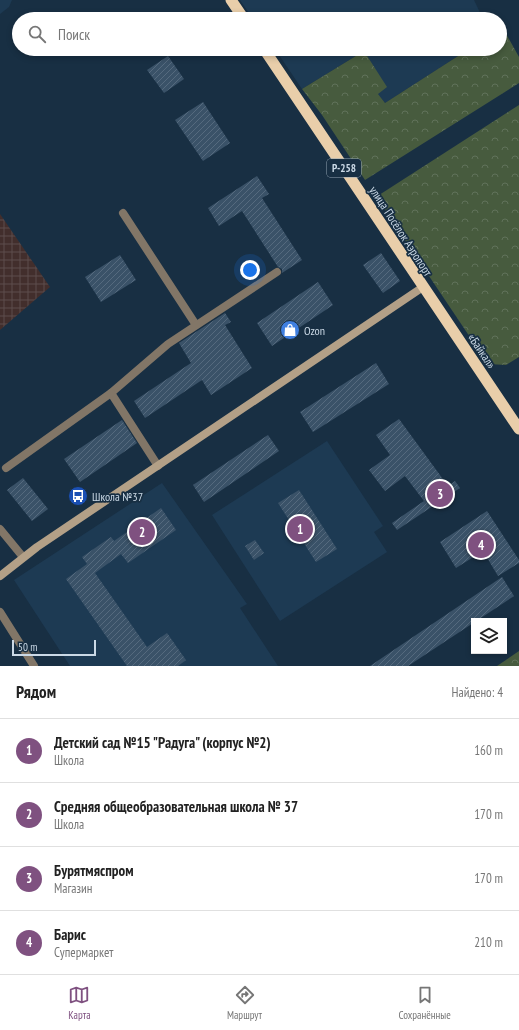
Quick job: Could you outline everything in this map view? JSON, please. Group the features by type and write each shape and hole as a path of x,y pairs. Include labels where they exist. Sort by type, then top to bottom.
{"highway":[{"path":"231,0 239,12"},
{"name":"улица Посёлок Аэропорт","path":"269,56 423,288"},
{"name":"«Байкал»","path":"423,288 519,429"}],"main road":[{"path":"0,576 23,557 423,288"}],"street":[{"path":"123,213 196,325"},
{"path":"6,468 111,393 168,344 277,272"},
{"path":"111,393 158,466"},
{"path":"0,529 23,557"},
{"path":"0,612 34,666"}],"shaded area":[{"path":"0,0 12,0 9,7 0,14"},
{"path":"240,0 474,0 480,12 248,12"},
{"path":"280,56 356,56 302,89"},
{"path":"367,56 458,56 385,103 377,93 386,87"},
{"path":"0,214 50,287 0,330"},
{"path":"327,441 383,526 374,532 387,552 280,621 212,515"},
{"path":"162,483 247,604 240,608 278,666 70,666 14,580"}],"green space":[{"path":"507,36 519,57 519,83 365,180 322,115 302,89 356,56 367,56 387,87 378,94 385,103 458,56 507,56"},
{"path":"519,105 519,357 506,365 488,364 376,197"},
{"path":"519,651 519,666 497,666"}],"building":[{"path":"168,56 184,79 164,93 147,70"},
{"path":"203,102 230,143 203,161 175,120"},
{"path":"257,176 269,194 262,198 302,260 282,273 282,269 278,267 242,211 219,226 208,208"},
{"path":"381,253 400,281 383,293 363,265"},
{"path":"120,255 136,280 101,302 85,277"},
{"path":"318,282 333,305 272,346 257,323"},
{"path":"225,313 231,322 225,325 252,368 211,395 202,380 145,418 134,401 191,363 179,343"},
{"path":"376,363 389,384 313,432 300,412"},
{"path":"399,419 448,486 455,481 460,488 397,530 392,523 424,501 405,476 385,491 369,470 390,455 376,435"},
{"path":"122,420 137,443 80,482 64,459"},
{"path":"268,435 279,451 204,502 193,485"},
{"path":"23,478 48,509 32,521 7,490"},
{"path":"299,490 337,549 316,562 278,503"},
{"path":"161,508 176,530 128,563 121,554 95,573 147,647 167,633 186,660 178,666 127,666 66,579 87,564 82,557 111,537 114,541"},
{"path":"487,511 519,560 519,563 498,576 483,551 456,568 440,542"},
{"path":"255,540 264,553 254,560 245,546"},
{"path":"502,577 514,596 481,618 471,618 471,624 408,666 370,666"}],"place":[{"name":"Ozon","path":"290,330"},
{"name":"Бурятмяспром","path":"440,494"},
{"name":"Школа №37","path":"78,496"},
{"name":"Детский сад №15 \"Радуга\" (корпус №2)","path":"300,529"},
{"name":"Средняя общеобразовательная школа № 37","path":"142,532"},
{"name":"Барис","path":"481,545"}]}
